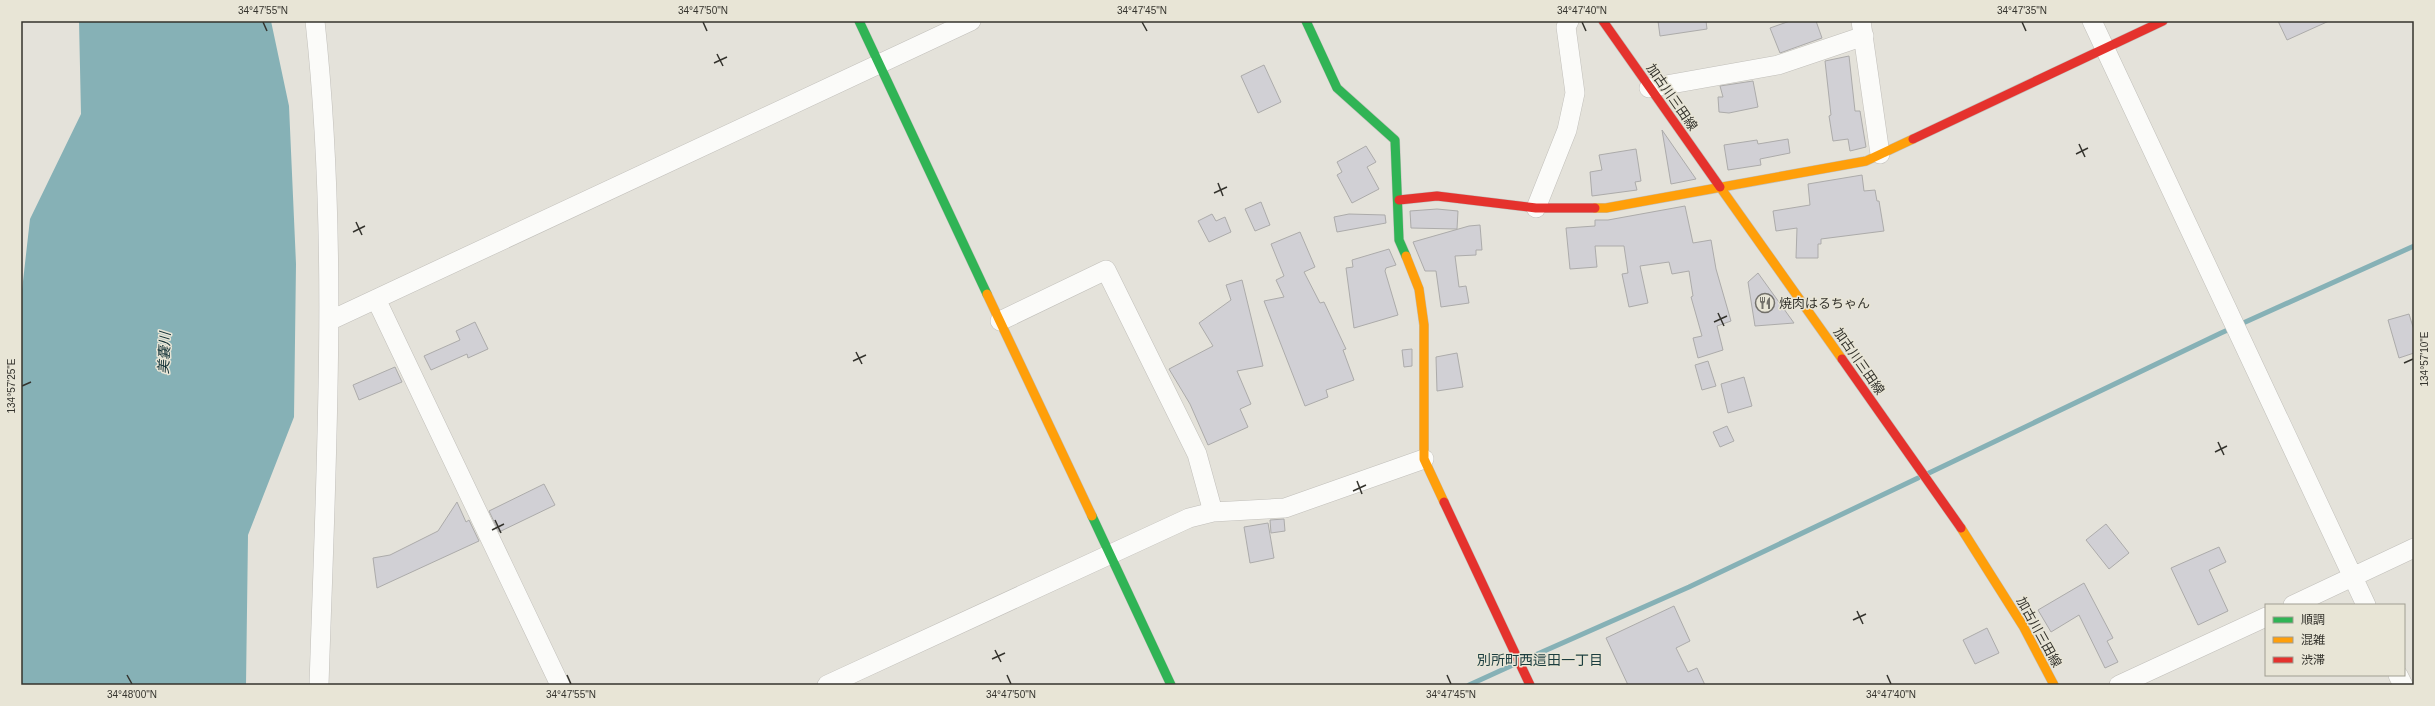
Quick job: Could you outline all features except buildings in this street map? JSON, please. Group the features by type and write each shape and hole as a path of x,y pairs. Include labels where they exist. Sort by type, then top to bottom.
{"street":[{"path":"315,21 324,134 330,282 319,685"},
{"path":"859,21 1171,685"},
{"path":"329,321 971,21"},
{"path":"1306,21 1337,88 1395,140 1399,200 1399,240 1419,289 1424,325 1424,459 1530,685"},
{"path":"1536,208 1567,130 1575,93 1566,27 1569,21"},
{"name":"加古川三田線","path":"1603,21 1964,531 2023,626 2054,685"},
{"path":"2092,21 2366,604"},
{"path":"1399,200 1437,196 1536,208 1606,208 1720,186 1866,161 2163,21"},
{"path":"1650,88 1778,65 1863,28 1880,154"},
{"path":"1000,321 1106,270 1197,454 1213,512"},
{"path":"376,299 560,685"},
{"path":"827,685 1110,553 1189,518 1213,512 1285,508 1424,459"},
{"path":"2295,604 2414,548"},
{"path":"2119,685 2265,617"},
{"path":"2398,676 2403,685"}],"water":[{"name":"美嚢川","path":"79,21 271,21 289,106 296,264 294,417 248,535 246,685 21,685 21,299 30,219 81,114"}],"waterway":[{"path":"1929,473 2221,333 2414,246"},
{"path":"1524,660 1689,587 1918,478"},
{"path":"1469,685 1515,664"}],"traffic: fast":[{"path":"859,21 987,294"},
{"path":"1306,21 1337,88 1395,140 1399,240 1406,256"},
{"path":"1092,516 1171,685"}],"traffic: slow":[{"path":"1595,208 1606,208 1866,161 1913,139"},
{"path":"1720,187 1842,359"},
{"path":"1406,256 1419,289 1424,325 1424,459 1444,502"},
{"path":"987,294 1092,516"},
{"path":"1961,528 2023,626 2054,685"}],"traffic: jam":[{"path":"1603,21 1720,187"},
{"path":"1913,139 2163,21"},
{"path":"1399,200 1437,196 1536,208 1595,208"},
{"path":"1842,359 1961,528"},
{"path":"1444,502 1530,685"}],"place":[{"name":"焼肉はるちゃん","path":"1765,303"}],"district":[{"name":"別所町西這田一丁目","path":"1540,660"}]}
